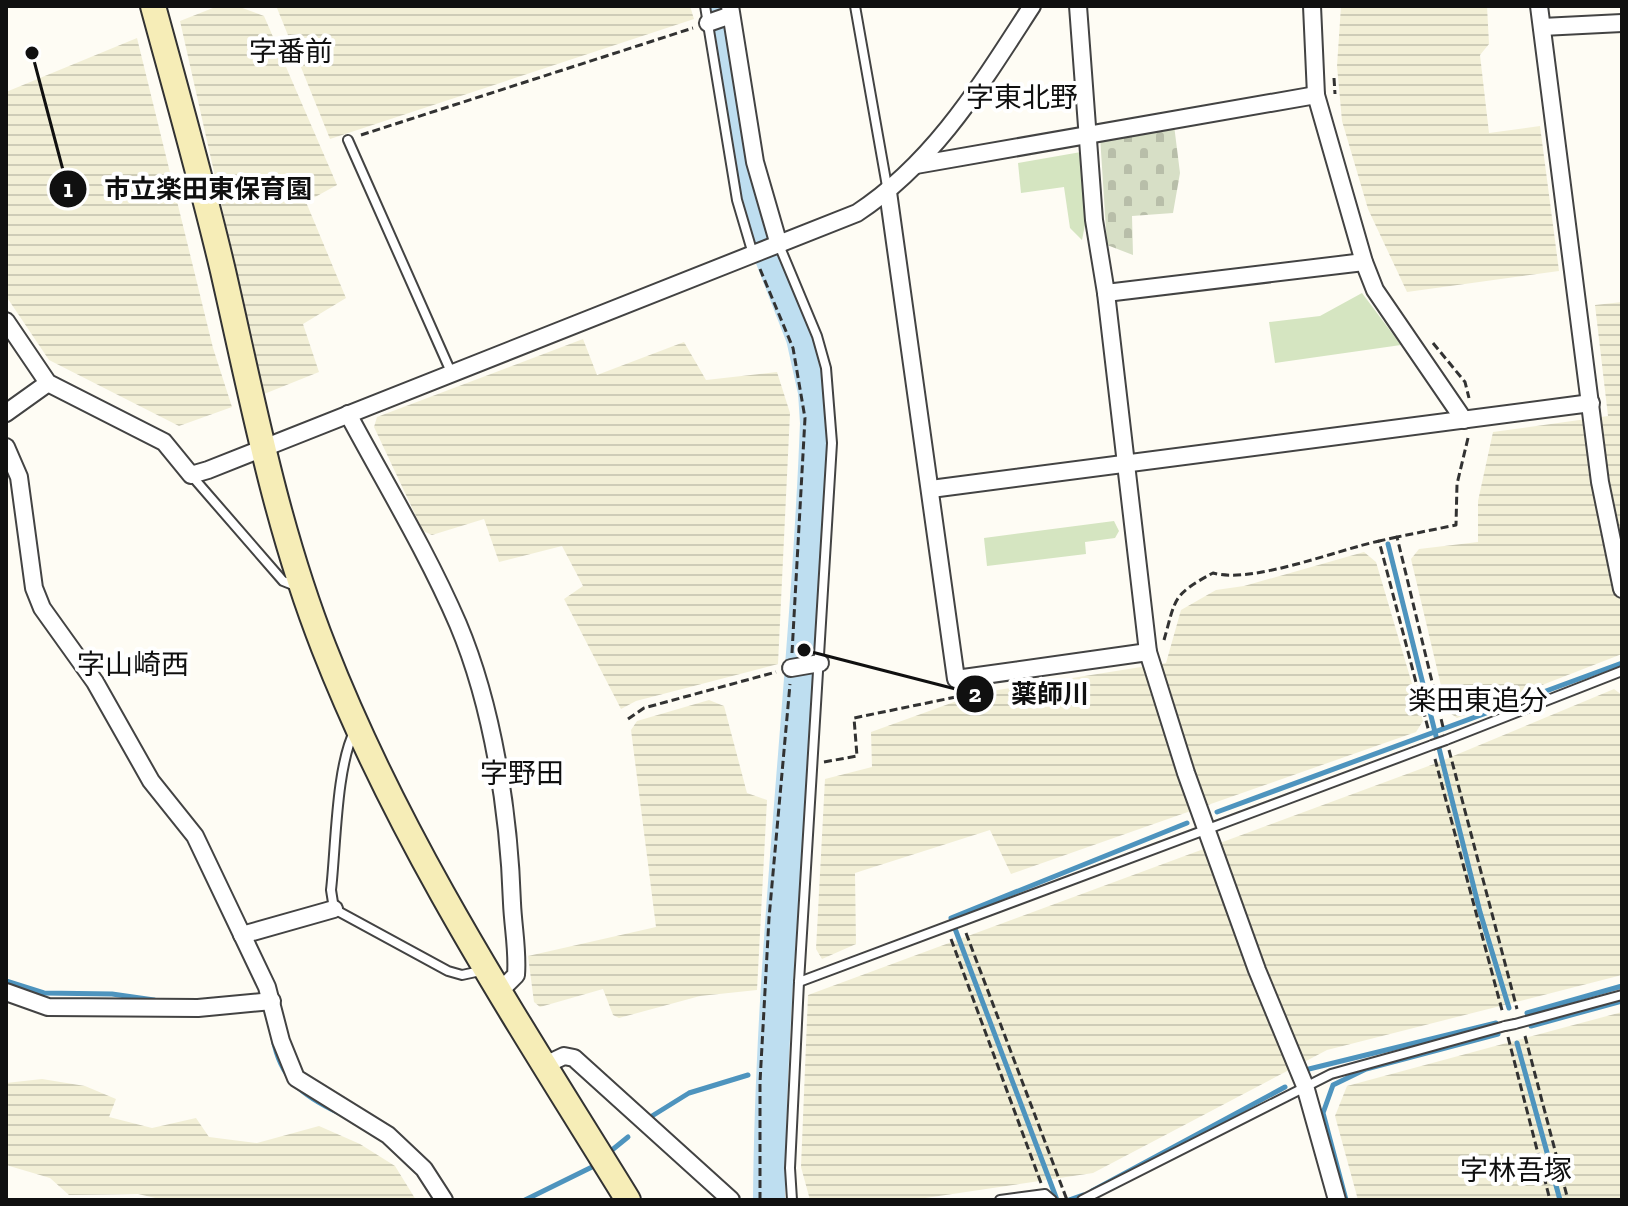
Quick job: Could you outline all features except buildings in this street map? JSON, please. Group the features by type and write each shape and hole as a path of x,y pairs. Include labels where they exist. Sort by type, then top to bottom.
{"street":[{"path":"153,6 223,271 262,450 302,588 356,728 413,845 499,992 628,1200"},
{"path":"6,321 48,383 164,442 191,475 262,450 451,372 857,213 888,192 916,165 970,101 1032,6"},
{"path":"1078,6 1094,220 1106,293 1124,464 1155,648 1207,831 1257,970 1305,1086 1337,1200"},
{"path":"1312,6 1316,95 1364,262 1375,290 1468,419"},
{"path":"1539,6 1608,529 1622,589"},
{"path":"708,23 730,11 755,162 779,245"},
{"path":"1542,27 1622,23"},
{"path":"916,165 1089,132 1316,95"},
{"path":"888,192 956,679 1155,648"},
{"path":"1106,293 1364,262"},
{"path":"6,413 48,383"},
{"path":"931,489 1591,403"},
{"path":"348,414 435,576 458,625 475,676 502,789 511,847 516,975 499,992"},
{"path":"6,447 19,477 34,588 42,608 95,682 151,781 195,836 272,1001 281,1041 296,1078 388,1135 417,1161 444,1200"},
{"path":"791,668 820,663"},
{"path":"242,935 334,909"},
{"path":"6,992 48,1007 198,1008 272,1001"},
{"path":"545,1065 564,1056 574,1058 731,1200"}],"lane":[{"path":"705,6 737,200 753,254"},
{"path":"855,6 888,192"},
{"path":"348,140 451,372"},
{"path":"779,245 817,336 831,406 830,510 799,982 790,1168 792,1200"},
{"path":"191,475 283,581 302,588"},
{"path":"799,982 1207,831 1622,671"},
{"path":"356,728 349,742 344,773 331,890 334,909 448,971 462,975 486,970"},
{"path":"1082,1200 1201,1142 1305,1086 1346,1069 1622,995"},
{"path":"1000,1200 1049,1197"}],"path":[{"path":"348,140 708,23"},
{"path":"1333,74 1335,101"},
{"path":"753,254 793,348 804,407 803,490 791,668 769,918 760,1082 760,1200"},
{"path":"1155,648 1174,601 1187,587 1213,573 1223,576 1274,570 1379,541 1456,525 1457,484 1468,419 1465,382 1432,342"},
{"path":"1397,537 1441,720"},
{"path":"1379,541 1428,729"},
{"path":"628,719 644,708 791,668"},
{"path":"812,764 857,756 854,718 957,696 962,690 963,678"},
{"path":"1446,740 1518,1013"},
{"path":"1435,758 1503,1012"},
{"path":"961,923 1064,1192"},
{"path":"947,928 1049,1197"},
{"path":"1526,1041 1568,1200"},
{"path":"1510,1046 1550,1200"}],"shaded area":[{"path":"218,6 237,6 264,16 337,185 306,202 346,298 303,324 319,372 264,394 180,21"},
{"path":"690,6 694,19 330,139 277,8"},
{"path":"1341,6 1487,6 1489,44 1480,55 1489,133 1540,126 1559,271 1407,292 1368,209 1342,121 1337,66"},
{"path":"137,38 213,348 232,407 179,426 49,360 6,296 6,92"},
{"path":"1622,302 1622,654 1457,718 1447,711 1411,559 1419,549 1478,542 1478,501 1493,432 1608,416 1595,305"},
{"path":"583,339 597,375 684,342 706,380 777,372 790,413 778,664 636,701 621,709 564,599 583,586 562,546 499,562 484,519 432,535 423,531 374,427 377,417"},
{"path":"1364,552 1376,562 1423,721 1416,732 1011,874 990,830 855,873 856,944 822,959 816,949 825,779 872,767 871,732 979,693 1166,663 1181,610 1216,590 1244,586"},
{"path":"1614,689 1622,695 1622,975 1327,1050 1093,1173 912,1200 810,1200 801,1167 808,995 1434,764"},
{"path":"709,700 724,706 747,793 767,800 757,990 700,996 619,1018 613,1015 603,989 540,1007 534,1002 528,956 656,927 631,730 637,721"},
{"path":"1622,1012 1622,1200 1358,1200 1335,1116 1347,1086"},
{"path":"42,1079 85,1086 116,1099 109,1117 152,1128 196,1118 209,1137 257,1143 319,1126 360,1144 395,1166 416,1200 164,1200 138,1194 69,1195 50,1178 6,1165 6,1083"}],"green space":[{"path":"1174,125 1180,173 1173,213 1132,216 1133,255 1107,245 1100,136"},
{"path":"1081,152 1087,215 1082,240 1070,228 1064,187 1021,193 1018,163"},
{"path":"1362,293 1401,345 1275,363 1269,322 1320,316"},
{"path":"1114,521 1119,531 1115,538 1085,542 1086,554 987,566 984,538"}],"waterway":[{"path":"719,6 749,201 802,338 814,392 816,423 776,1005 769,1200"},
{"path":"1388,544 1480,912 1509,1008"},
{"path":"1217,812 1622,663"},
{"path":"1057,1200 951,918 1187,823"},
{"path":"6,981 44,993 112,994 154,1000"},
{"path":"1527,1013 1622,986"},
{"path":"1531,1026 1622,1001"},
{"path":"1309,1069 1496,1023"},
{"path":"1346,1200 1323,1113 1333,1085 1366,1069 1498,1034"},
{"path":"273,1038 287,1075 304,1093 339,1113"},
{"path":"1517,1043 1560,1200"},
{"path":"652,1116 689,1093 748,1075"},
{"path":"766,1075 774,1075"},
{"path":"1092,1191 1285,1087"},
{"path":"612,1150 628,1137"},
{"path":"525,1200 592,1167"},
{"path":"1069,1200 1083,1195"}],"place":[{"name":"市立楽田東保育園","path":"32,53"},
{"name":"薬師川","path":"804,650"}],"district":[{"name":"字番前","path":"291,51"},
{"name":"字東北野","path":"1022,97"},
{"name":"字山崎西","path":"133,664"},
{"name":"楽田東追分","path":"1478,700"},
{"name":"字野田","path":"522,773"},
{"name":"字林吾塚","path":"1516,1170"}]}
